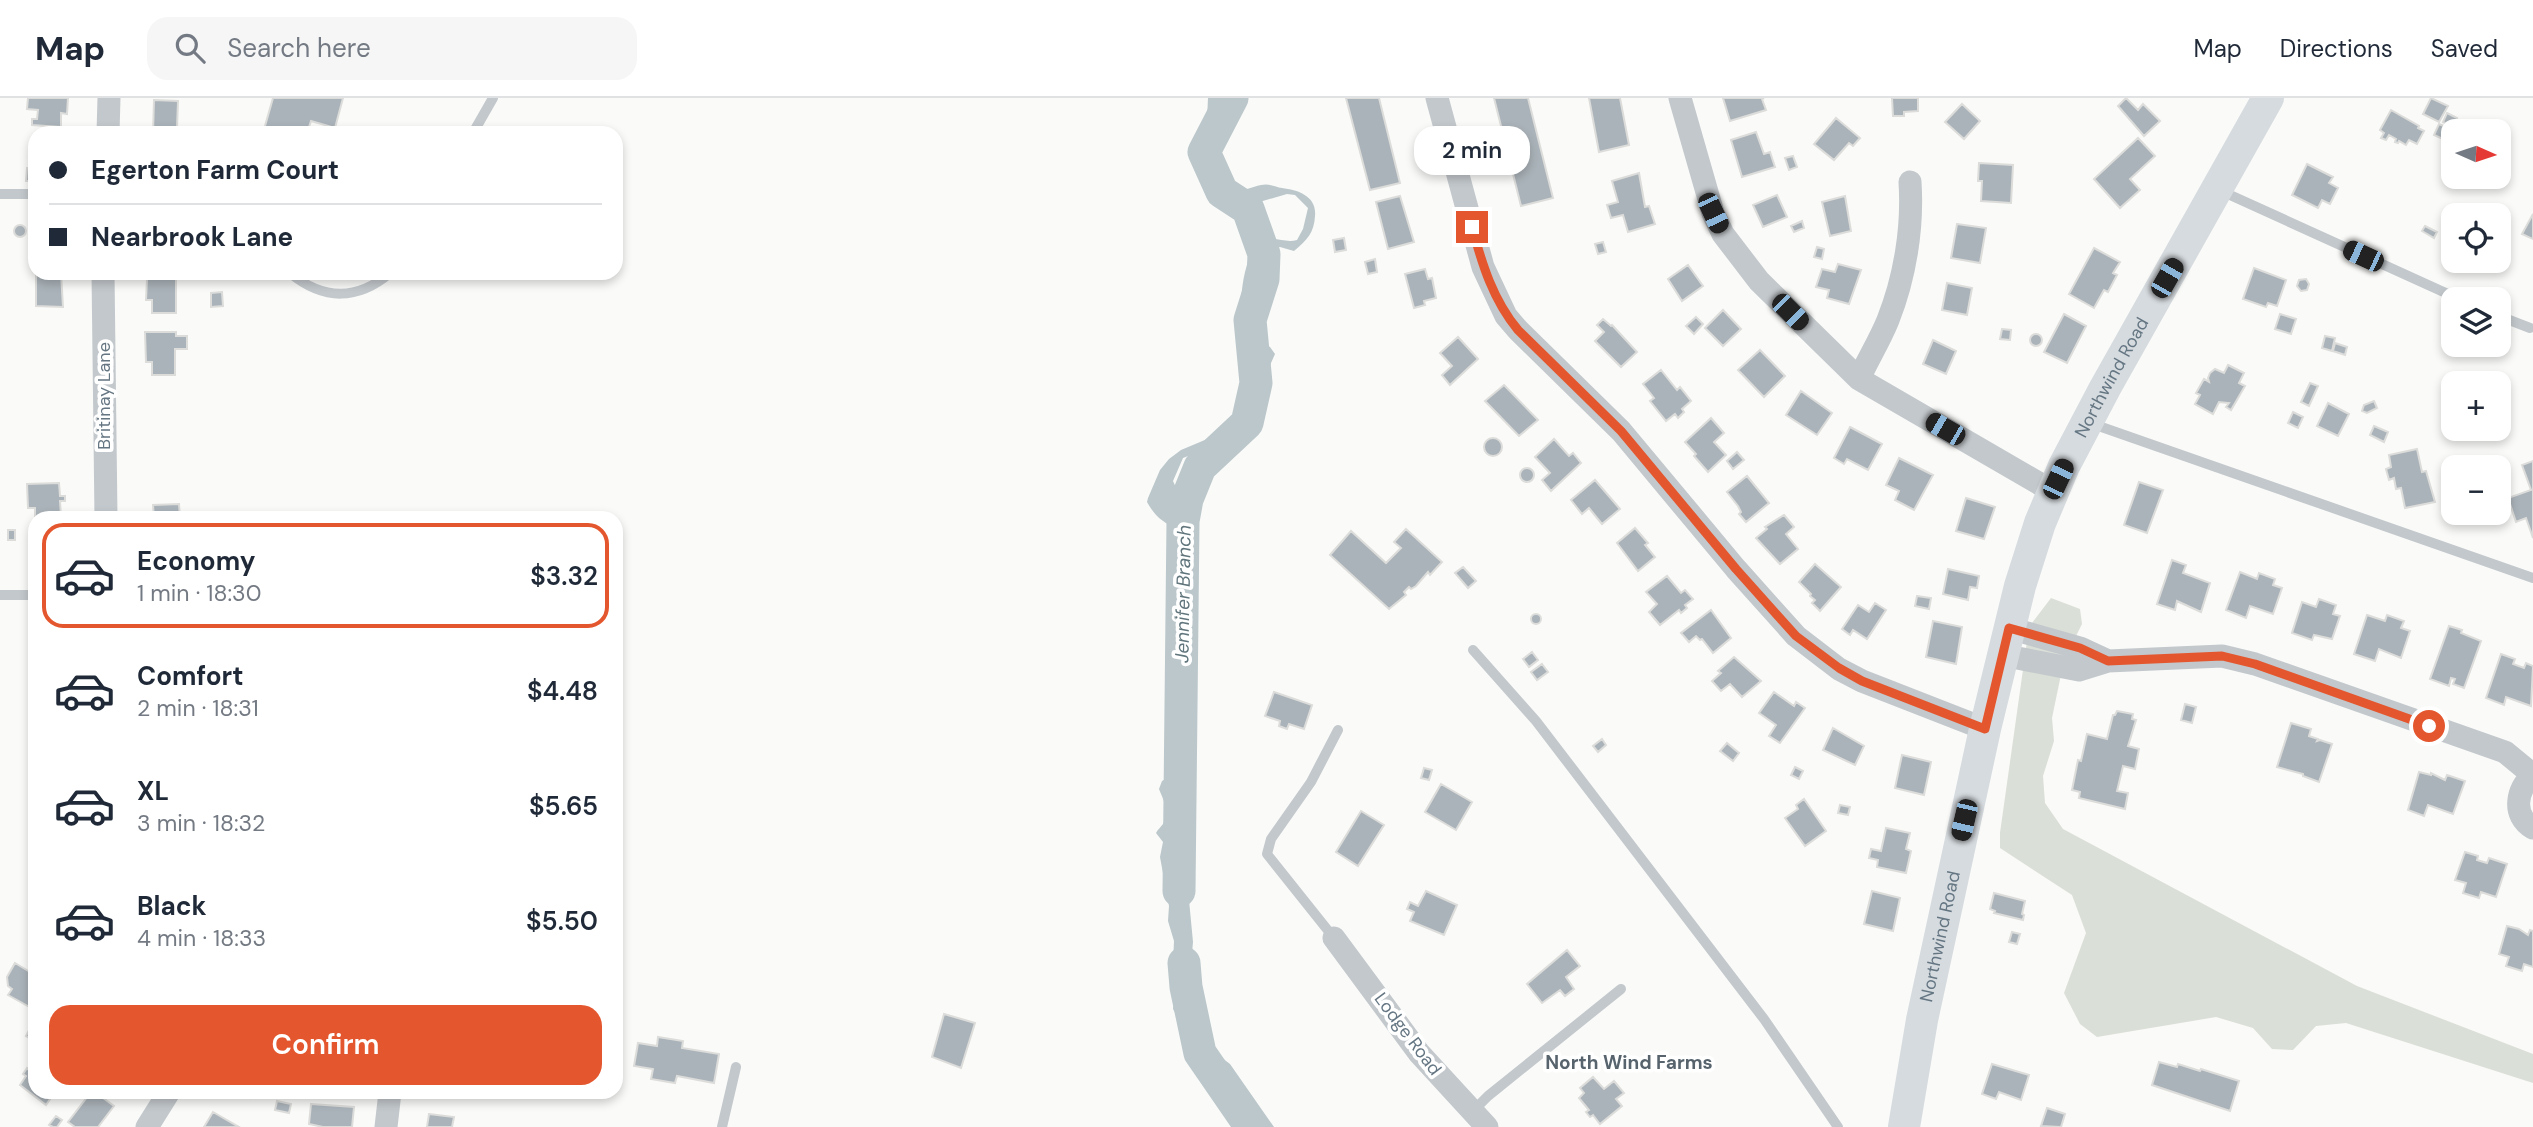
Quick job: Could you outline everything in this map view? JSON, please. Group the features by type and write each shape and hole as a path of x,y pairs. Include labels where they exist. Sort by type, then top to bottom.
{"street":[{"path":"108,126 109,98"},
{"path":"1437,98 1483,267 1497,299 1518,330 1621,431 1736,569 1796,636 1839,668 1862,681 1985,729"},
{"path":"1680,98 1713,213 1723,234 1759,281 1858,379 2052,491"},
{"name":"Northwind Road","path":"1905,1127 1922,1020 1985,729 2005,641 2030,551 2052,491 2087,422 2268,98"},
{"path":"1858,379 1887,322 1899,289 1912,210 1910,182"},
{"name":"Britinay Lane","path":"103,280 106,511"},
{"path":"2005,641 2080,648 2108,661 2222,656 2255,664 2505,752 2533,775 2524,782 2518,801 2523,819 2533,828"},
{"name":"Lodge Road","path":"1334,938 1419,1053 1480,1119"},
{"path":"147,1127 165,1099"},
{"path":"386,1127 389,1099"}],"lane":[{"path":"477,126 493,98"},
{"path":"2217,189 2441,291"},
{"path":"0,194 28,194"},
{"path":"301,280 340,294 357,293 375,286 382,280"},
{"path":"2511,321 2530,328"},
{"path":"2087,422 2533,578"},
{"path":"0,595 28,595"},
{"path":"1473,650 1536,721 1764,1019 1838,1127"},
{"path":"1334,938 1267,854 1270,839 1311,782 1338,730"},
{"path":"1480,1119 1488,1096 1621,989"},
{"path":"722,1127 736,1067"}],"shaded area":[{"name":"Jennifer Branch","path":"1208,98 1216,98 1221,119 1213,146 1219,183 1235,191 1267,184 1294,190 1310,199 1315,209 1311,232 1299,247 1294,251 1280,247 1271,249 1255,258 1250,269 1248,327 1253,336 1270,347 1275,354 1264,386 1265,408 1237,437 1183,458 1173,481 1183,524 1194,547 1198,564 1195,604 1181,694 1185,723 1179,755 1182,771 1178,856 1189,900 1193,942 1192,953 1188,959 1192,984 1190,1013 1194,1028 1214,1052 1230,1064 1274,1127 1266,1127 1256,1117 1237,1086 1205,1063 1173,1009 1176,984 1174,941 1168,921 1169,906 1160,857 1163,842 1156,833 1166,815 1159,789 1162,781 1171,776 1172,771 1167,748 1171,723 1171,692 1167,686 1177,642 1179,602 1187,590 1188,555 1178,527 1160,519 1147,502 1160,470 1169,459 1181,450 1243,424 1258,406 1258,388 1248,357 1242,324 1242,291 1246,268 1254,249 1265,240 1297,240 1308,208 1295,195 1287,194 1256,203 1240,202 1195,171 1193,156 1203,145"},
{"path":"2051,598 2080,609 2082,624 2064,660 2052,718 2054,741 2043,776 2045,803 2063,829 2357,986 2533,1054 2533,1083 2346,1023 2316,1026 2293,1050 2272,1049 2253,1028 2216,1017 2097,1037 2080,1024 2064,993 2086,933 2072,895 2000,848 2029,627"}],"building":[{"path":"28,98 68,98 67,114 61,113 61,126 32,125 32,119 37,119 38,110 27,109"},
{"path":"273,98 343,98 336,126 311,121 309,126 265,126"},
{"path":"1346,98 1379,98 1400,183 1370,190"},
{"path":"1494,98 1528,98 1553,198 1521,206"},
{"path":"1589,98 1620,98 1629,145 1599,152"},
{"path":"1723,98 1764,98 1762,99 1766,110 1730,121"},
{"path":"1892,98 1918,98 1918,111 1904,112 1904,116 1893,116"},
{"path":"2126,98 2138,110 2143,104 2160,121 2144,136 2118,106"},
{"path":"2431,98 2448,106 2439,122 2423,114"},
{"path":"154,100 178,101 177,126 153,126"},
{"path":"1962,104 1980,121 1964,139 1945,122"},
{"path":"2391,110 2424,131 2417,144 2409,140 2406,145 2399,141 2398,143 2389,135 2386,140 2381,138 2384,133 2380,130"},
{"path":"2447,113 2457,118 2457,119 2444,119"},
{"path":"1836,118 1860,138 1853,146 1849,143 1834,160 1814,144"},
{"path":"2439,124 2441,125 2441,138 2434,135"},
{"path":"1756,132 1764,154 1770,152 1775,167 1742,177 1731,140"},
{"path":"2138,138 2155,156 2130,179 2140,190 2120,208 2094,179"},
{"path":"1793,156 1797,167 1789,170 1785,158"},
{"path":"1979,163 2013,165 2011,203 1981,201"},
{"path":"2307,164 2333,177 2329,183 2338,188 2330,204 2322,200 2318,208 2292,195"},
{"path":"1639,173 1645,207 1649,206 1655,224 1628,232 1623,215 1611,218 1607,205 1618,202 1612,181"},
{"path":"1777,195 1787,217 1763,227 1753,205"},
{"path":"1400,196 1414,242 1388,249 1376,202"},
{"path":"1845,196 1851,231 1830,236 1822,202"},
{"path":"2533,214 2533,239 2522,234"},
{"path":"1802,221 1804,228 1794,232 1791,226"},
{"path":"1957,224 1986,228 1980,263 1951,258"},
{"path":"20,225 26,231 20,237 14,231"},
{"path":"2425,226 2437,232 2434,238 2422,231"},
{"path":"1344,238 1346,250 1335,252 1333,240"},
{"path":"1603,242 1606,252 1598,254 1595,244"},
{"path":"1817,247 1824,249 1822,259 1814,257"},
{"path":"2094,248 2120,262 2113,273 2117,275 2108,292 2104,290 2094,308 2069,294"},
{"path":"1375,259 1377,272 1368,274 1365,262"},
{"path":"1838,264 1861,270 1849,304 1827,298 1829,290 1816,287 1822,269 1835,272"},
{"path":"1688,265 1703,286 1682,301 1668,279"},
{"path":"2254,268 2286,280 2277,306 2268,303 2266,307 2243,299"},
{"path":"1425,269 1428,279 1432,278 1436,298 1424,301 1425,305 1414,308 1405,274"},
{"path":"2306,279 2309,284 2307,290 2301,291 2297,286 2299,280"},
{"path":"36,280 61,280 63,307 36,306"},
{"path":"147,280 176,280 176,313 152,313 152,300 146,300"},
{"path":"1947,283 1972,288 1967,315 1942,310"},
{"path":"222,292 223,306 211,307 211,293"},
{"path":"1723,310 1741,329 1723,346 1705,328"},
{"path":"2064,314 2086,326 2067,363 2044,352"},
{"path":"2280,314 2296,319 2291,334 2275,329"},
{"path":"1696,317 1703,324 1694,334 1686,326"},
{"path":"1603,319 1637,352 1621,367 1595,341 1604,332 1597,325"},
{"path":"2002,329 2011,330 2010,340 2000,339"},
{"path":"145,332 176,332 176,336 187,336 187,349 175,349 175,375 152,375 152,362 146,362"},
{"path":"2036,334 2042,340 2036,346 2030,340"},
{"path":"2325,336 2335,338 2332,351 2322,348"},
{"path":"1458,337 1478,359 1450,385 1442,375 1452,366 1440,353"},
{"path":"1933,340 1956,351 1946,374 1923,364"},
{"path":"2335,343 2347,347 2345,355 2333,351"},
{"path":"1760,350 1785,376 1764,397 1738,370"},
{"path":"2228,365 2244,373 2239,383 2245,386 2231,410 2226,407 2229,403 2219,402 2213,414 2195,404 2200,395 2196,393 2204,379 2209,382 2210,373 2215,369 2224,373"},
{"path":"1661,370 1677,390 1680,387 1691,401 1682,409 1684,412 1678,418 1675,414 1666,421 1650,401 1654,398 1643,384"},
{"path":"2310,383 2318,386 2309,406 2301,402"},
{"path":"1504,385 1538,420 1519,436 1485,401"},
{"path":"1801,391 1832,413 1817,435 1786,415"},
{"path":"2374,401 2377,408 2367,413 2362,411 2364,405"},
{"path":"2328,403 2349,414 2338,436 2317,426"},
{"path":"2293,412 2303,417 2298,428 2288,423"},
{"path":"1711,418 1724,433 1714,442 1726,455 1708,472 1685,442"},
{"path":"2374,426 2388,432 2384,442 2370,435"},
{"path":"1850,427 1882,444 1868,470 1847,459 1844,464 1834,458"},
{"path":"1489,438 1497,438 1502,447 1500,454 1489,456 1484,451 1484,443"},
{"path":"1554,439 1569,456 1573,453 1581,463 1551,491 1542,480 1550,473 1535,457"},
{"path":"2417,449 2422,472 2426,471 2435,502 2405,508 2401,488 2396,489 2394,478 2389,480 2386,469 2391,467 2389,455"},
{"path":"1737,452 1744,460 1733,469 1727,461"},
{"path":"1899,458 1933,475 1914,510 1895,500 1899,491 1886,485"},
{"path":"2533,461 2533,538 2526,518 2516,522 2511,507 2511,497 2531,490 2522,465"},
{"path":"1524,468 1530,468 1534,475 1530,482 1524,482 1520,478 1520,472"},
{"path":"1747,476 1769,503 1746,522 1727,492"},
{"path":"1595,480 1620,509 1602,524 1589,508 1582,514 1571,500"},
{"path":"2139,482 2163,490 2147,533 2124,525"},
{"path":"59,483 60,496 65,496 65,501 60,501 61,511 35,511 35,508 28,508 27,484"},
{"path":"1966,498 1995,507 1984,539 1956,531"},
{"path":"179,504 180,511 153,511 153,505"},
{"path":"1784,515 1794,527 1786,534 1798,549 1780,564 1756,538 1767,529 1765,527"},
{"path":"1635,528 1648,543 1645,545 1655,557 1638,571 1617,543"},
{"path":"1406,529 1442,562 1430,575 1428,572 1416,586 1411,589 1409,587 1404,592 1406,595 1389,609 1330,555 1351,531 1386,563 1401,548 1394,542"},
{"path":"8,530 15,530 15,540 8,540"},
{"path":"2172,560 2186,565 2183,573 2210,583 2201,612 2177,601 2175,610 2157,604"},
{"path":"1815,564 1841,587 1820,611 1812,603 1815,600 1811,594 1799,582"},
{"path":"1463,567 1476,581 1468,588 1455,573"},
{"path":"1948,569 1979,576 1977,588 1970,587 1968,600 1943,594"},
{"path":"2240,572 2257,579 2259,573 2275,579 2273,585 2282,588 2273,614 2250,606 2246,618 2226,610"},
{"path":"1667,576 1681,593 1685,590 1693,599 1685,605 1687,608 1681,613 1679,610 1660,625 1649,612 1657,604 1646,592"},
{"path":"1917,596 1931,598 1929,609 1915,606"},
{"path":"2319,599 2336,605 2333,614 2340,616 2332,639 2314,635 2312,640 2292,633 2302,602 2316,607"},
{"path":"1875,603 1886,610 1867,639 1853,630 1850,635 1842,629 1858,605 1869,612"},
{"path":"1711,610 1731,638 1713,653 1702,639 1696,636 1689,642 1681,633"},
{"path":"1536,614 1540,615 1540,623 1536,624 1532,623 1531,619 1532,615"},
{"path":"2367,615 2385,621 2387,615 2404,621 2401,628 2410,631 2401,658 2379,649 2375,661 2354,654"},
{"path":"1933,621 1962,627 1956,664 1926,657"},
{"path":"2449,626 2481,641 2464,688 2453,684 2455,679 2451,678 2449,686 2430,679"},
{"path":"1532,652 1538,660 1529,667 1523,659"},
{"path":"2501,654 2515,659 2513,664 2524,668 2526,663 2533,666 2531,706 2506,697 2504,705 2486,698"},
{"path":"1734,657 1761,681 1742,697 1730,684 1721,691 1712,681 1721,673 1718,671"},
{"path":"1542,664 1548,672 1537,680 1531,672"},
{"path":"1274,692 1312,705 1304,729 1289,724 1287,729 1279,726 1280,721 1265,716"},
{"path":"1774,692 1794,706 1796,702 1805,708 1780,743 1769,736 1776,725 1759,713"},
{"path":"2185,704 2196,707 2192,723 2181,720"},
{"path":"2117,711 2133,714 2132,719 2136,720 2128,746 2139,749 2135,769 2123,766 2117,791 2128,793 2125,809 2079,798 2080,792 2072,790 2087,734 2107,739 2113,715"},
{"path":"2291,723 2311,729 2309,736 2318,739 2317,741 2332,744 2319,782 2303,774 2277,767"},
{"path":"1833,728 1864,746 1855,765 1823,750"},
{"path":"1602,739 1606,745 1598,752 1593,746"},
{"path":"1727,743 1739,753 1733,761 1720,751"},
{"path":"1902,755 1931,762 1924,795 1895,788"},
{"path":"1795,767 1803,771 1799,779 1791,775"},
{"path":"1424,768 1432,770 1429,780 1421,778"},
{"path":"2419,772 2431,773 2445,780 2447,775 2465,781 2453,814 2428,805 2424,816 2408,810"},
{"path":"1441,784 1472,802 1456,830 1425,812"},
{"path":"1804,799 1826,831 1805,846 1785,818 1798,809 1796,805"},
{"path":"1840,805 1850,807 1848,815 1838,813"},
{"path":"1361,811 1384,825 1358,866 1336,852"},
{"path":"1886,828 1910,833 1906,849 1911,851 1906,873 1877,867 1878,860 1869,858 1871,849 1881,851"},
{"path":"2465,852 2478,856 2477,860 2487,863 2489,858 2507,864 2496,897 2481,892 2479,898 2463,893 2466,883 2455,880"},
{"path":"1426,891 1457,905 1444,935 1410,921 1414,912 1407,909 1410,902 1418,906"},
{"path":"1872,891 1900,898 1893,931 1864,924"},
{"path":"1994,893 2025,901 2023,920 1994,913 1995,911 1990,909"},
{"path":"2507,926 2528,935 2530,930 2533,931 2533,967 2524,964 2522,971 2506,966 2509,957 2499,954"},
{"path":"2012,932 2020,934 2017,944 2009,942"},
{"path":"1567,950 1580,966 1566,977 1574,989 1565,996 1560,990 1542,1003 1527,984"},
{"path":"15,963 28,971 28,1006 8,995 12,989 8,986 7,977"},
{"path":"944,1014 975,1023 961,1068 932,1057"},
{"path":"658,1037 683,1041 682,1048 719,1054 714,1083 677,1076 675,1083 651,1079 653,1069 634,1066 638,1043 657,1046"},
{"path":"2159,1062 2177,1067 2178,1064 2200,1071 2201,1069 2239,1081 2230,1111 2152,1085"},
{"path":"1992,1064 2029,1075 2021,1100 1999,1092 1996,1099 1982,1094"},
{"path":"27,1068 28,1091 20,1085 26,1076 23,1074"},
{"path":"1593,1077 1604,1089 1614,1081 1624,1093 1616,1099 1622,1106 1600,1124 1593,1115 1590,1117 1586,1112 1589,1110 1579,1098 1584,1093 1580,1088"},
{"path":"38,1099 50,1099 46,1105"},
{"path":"86,1099 104,1099 114,1106 98,1127 75,1127 68,1122"},
{"path":"277,1101 291,1104 289,1113 275,1110"},
{"path":"311,1104 354,1107 352,1127 309,1124"},
{"path":"2047,1108 2065,1114 2061,1127 2041,1126"},
{"path":"213,1112 239,1127 204,1127"},
{"path":"429,1114 454,1117 452,1127 427,1127"},
{"path":"56,1116 62,1120 57,1127 49,1125"}],"waterway":[{"name":"Jennifer Branch","path":"1179,891 1183,521 1187,499 1200,467 1247,423 1256,383 1250,320 1263,279 1264,254 1248,209 1222,192 1204,152 1232,98"},
{"name":"Jennifer Branch","path":"1184,963 1186,987 1200,1053 1251,1127"}],"district":[{"name":"North Wind Farms","path":"1629,1062"}],"route":[{"path":"1472,227 1488,280 1506,316 1518,330 1621,431 1736,569 1796,636 1816,653 1862,681 1985,729 2009,628 2080,648 2108,661 2222,656 2255,664 2429,726"}]}
